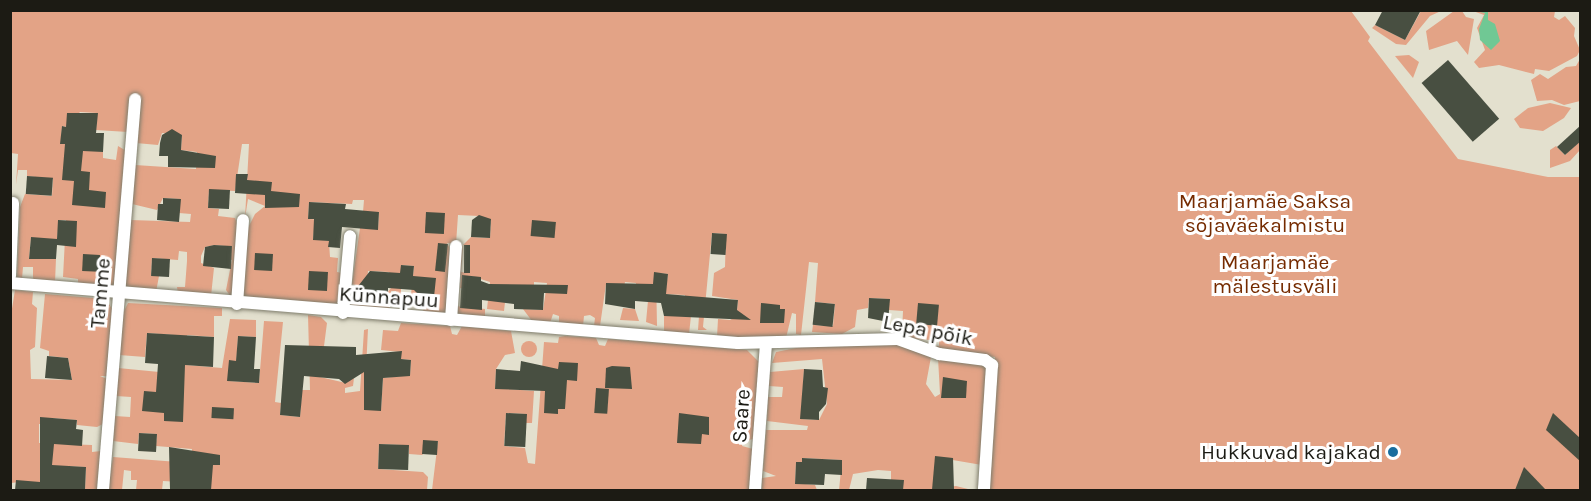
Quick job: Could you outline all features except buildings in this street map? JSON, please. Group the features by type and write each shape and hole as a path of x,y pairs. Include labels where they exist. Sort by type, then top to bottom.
{"street":[{"name":"Tamme","path":"103,490 135,99"},
{"path":"10,276 13,203"},
{"path":"237,304 243,220"},
{"path":"343,313 350,236"},
{"path":"452,320 456,246"},
{"name":"Künnapuu","path":"10,283 119,295 766,345"},
{"name":"Lepa põik","path":"766,345 887,338 939,354 990,363 984,490"},
{"name":"Saare","path":"755,490 766,345"}],"green space":[{"path":"11,11 1351,11 1370,37 1368,41 1458,159 1548,177 1580,177 1580,490 984,490 995,357 941,350 931,346 939,346 939,341 910,338 910,333 902,332 903,311 889,310 889,299 869,298 868,308 857,310 855,327 842,334 812,332 813,325 833,326 835,304 815,302 818,263 809,262 801,335 796,334 796,314 792,313 786,338 717,337 718,319 730,320 741,314 737,311 738,300 712,296 714,273 725,267 726,234 712,233 703,327 707,330 698,330 699,316 685,301 685,295 665,294 668,274 656,273 657,326 646,322 649,290 636,288 636,283 625,282 624,287 606,284 600,326 594,326 595,318 590,315 584,316 583,326 559,323 559,316 553,314 550,323 532,321 523,309 543,310 547,283 534,282 534,288 507,285 504,311 487,309 490,282 471,276 468,289 460,288 461,275 457,274 463,245 471,237 490,238 491,220 479,216 458,215 456,244 447,243 451,251 447,314 423,313 424,305 410,304 414,266 401,265 401,303 396,302 396,291 391,291 389,311 350,308 350,298 364,302 372,295 384,296 392,287 389,272 368,271 367,288 352,284 360,228 378,229 379,212 363,212 364,200 353,200 352,204 309,202 308,219 330,220 314,231 313,239 332,241 329,242 330,257 338,258 337,272 342,273 339,305 242,298 246,232 255,214 265,206 248,199 245,218 249,144 242,144 235,191 209,190 208,208 219,209 218,216 235,218 239,229 231,297 226,290 232,260 224,259 225,246 215,245 205,247 201,256 201,263 214,268 211,296 178,294 177,287 185,287 187,261 187,252 179,251 178,260 152,258 151,276 159,276 156,292 125,289 131,220 190,222 191,214 179,213 180,199 163,198 157,210 132,204 135,165 196,169 197,152 181,150 182,135 162,133 158,145 136,143 128,132 96,130 97,113 80,112 66,127 62,126 61,143 103,152 103,158 116,160 118,146 128,152 115,286 78,285 78,279 63,277 66,220 59,220 56,250 31,237 29,258 56,259 55,282 33,280 33,267 23,267 22,279 17,279 20,207 25,194 52,196 53,179 27,176 27,170 18,170 16,185 18,154 11,153","holes":["463,245 470,246 468,273 461,272"]},
{"path":"1421,11 1441,11 1430,16 1406,45 1396,44 1372,28 1375,25 1405,40"},
{"path":"1454,11 1462,11 1466,17 1474,19 1468,55 1457,41 1429,50 1426,31"},
{"path":"1473,11 1555,11 1554,17 1559,20 1565,16 1575,28 1574,36 1580,50 1577,56 1549,71 1535,69 1534,74 1499,65 1479,68 1474,62 1485,50 1477,28 1484,15"},
{"path":"1409,55 1419,62 1413,78 1395,56"},
{"path":"1580,59 1580,101 1564,105 1552,100 1537,101 1531,80 1540,74 1548,79 1566,67 1576,66"},
{"path":"1550,103 1571,108 1564,118 1543,131 1520,128 1514,119 1528,108"},
{"path":"1580,141 1580,150 1570,161 1550,168 1550,150 1556,146 1565,155"},
{"path":"15,290 33,292 32,304 37,308 35,347 30,350 31,379 72,380 68,358 49,356 49,351 40,348 45,294 106,299 112,309 107,376 100,376 107,379 103,424 97,427 77,425 77,420 51,418 50,424 39,424 39,443 92,445 92,452 101,451 98,490 85,490 86,467 64,466 62,490 28,490 28,481 11,483 10,321"},
{"path":"128,303 222,308 222,316 214,316 214,337 187,335 186,365 222,368 230,319 256,320 256,337 238,336 236,367 228,381 259,383 264,321 283,322 275,402 281,403 280,415 300,417 302,390 310,390 308,315 321,317 327,323 320,377 346,383 354,378 353,386 345,388 345,393 360,391 364,330 368,329 364,410 381,410 383,378 410,375 411,360 401,359 401,352 381,350 383,330 398,331 401,323 450,326 452,334 457,335 462,326 511,331 515,353 505,355 496,369 495,388 534,391 532,423 526,423 526,414 506,413 504,446 525,448 528,463 535,464 544,342 558,343 559,337 565,336 596,338 599,345 605,346 608,339 747,350 759,362 754,439 743,441 742,446 753,449 750,490 432,490 438,441 422,455 409,454 409,447 403,445 379,444 378,469 423,472 428,477 427,490 180,490 180,482 163,481 162,490 136,490 137,480 131,480 131,471 124,470 122,490 108,490 113,457 191,463 192,449 156,446 157,434 139,433 138,444 113,441 115,416 130,417 131,397 116,396 118,368 180,374 174,335 147,333 145,357 119,355 123,313"},
{"path":"455,306 485,309 485,317 457,314"},
{"path":"623,308 635,309 639,321 620,320"},
{"path":"664,316 691,316 689,334 664,332"},
{"path":"526,341 532,341 537,349 535,355 526,357 521,352 521,346"},
{"path":"900,344 931,357 926,384 935,397 940,394 938,358 987,366 982,465 935,457 936,488 956,486 972,490 891,490 891,471 878,470 853,474 849,490 839,490 842,460 803,458 802,462 796,462 795,483 815,485 817,490 762,490 762,478 776,476 763,471 766,430 807,430 808,426 767,421 768,397 782,397 783,387 769,386 770,372 804,369 801,419 819,420 827,404 822,359 772,363 776,352 801,347"}],"shaded area":[{"path":"1475,11 1488,12 1488,20 1495,24 1500,41 1491,50 1480,40 1479,29 1485,13"}],"place":[{"name":"Hukkuvad kajakad","path":"1393,452"}],"park label":[{"name":"Maarjamäe Saksa sõjaväekalmistu","path":"1265,213"},
{"name":"Maarjamäe mälestusväli","path":"1275,274"}]}
